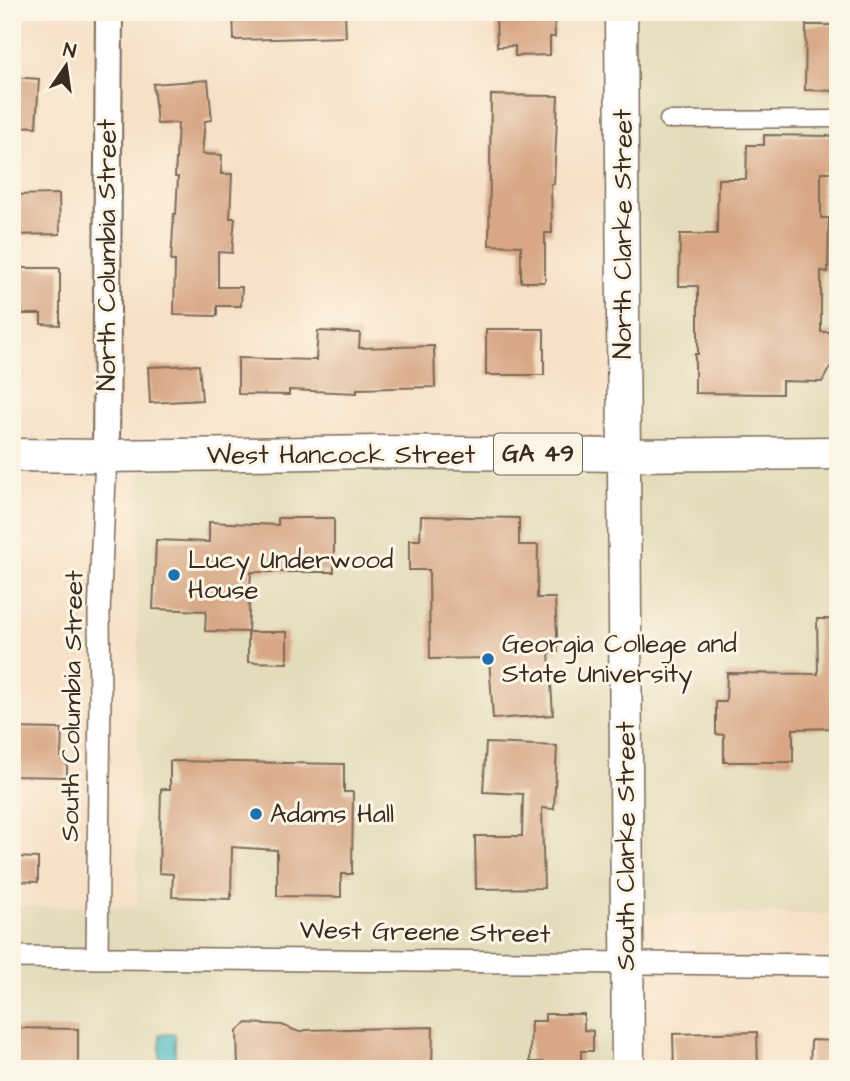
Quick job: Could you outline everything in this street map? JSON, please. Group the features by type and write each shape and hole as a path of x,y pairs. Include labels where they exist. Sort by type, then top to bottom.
{"main road":[{"name":"North Clarke Street","path":"621,12 625,455"},
{"name":"West Hancock Street","path":"12,455 376,452 625,455 838,453"},
{"name":"South Clarke Street","path":"625,455 628,1069"}],"street":[{"name":"North Columbia Street","path":"106,456 109,12"},
{"path":"668,120 838,119"},
{"name":"South Columbia Street","path":"97,957 99,615 106,456"},
{"name":"West Greene Street","path":"12,957 838,965"}],"shaded area":[{"name":"Georgia College and State University","path":"610,12 838,12 838,914 617,914 617,1069 12,1069 12,906 137,907 139,458 614,453"}],"water":[{"path":"160,1034 175,1034 175,1069 160,1069"}],"building":[{"path":"233,12 345,12 346,37 234,40"},
{"path":"496,12 554,12 555,37 550,37 550,55 515,56 515,46 497,47"},
{"path":"806,25 838,25 838,91 805,90"},
{"path":"12,77 39,79 36,127 12,126"},
{"path":"208,80 212,120 205,121 202,154 222,155 221,174 232,174 230,218 235,218 232,253 218,252 218,287 242,287 241,306 217,306 217,316 174,315 175,261 171,261 178,177 175,177 178,123 157,124 153,84"},
{"path":"491,95 558,96 554,184 551,184 552,233 545,233 545,282 521,282 521,246 489,245"},
{"path":"764,135 832,136 832,172 821,172 821,218 829,218 828,272 821,271 821,332 838,332 838,368 830,367 822,382 782,381 782,394 695,393 698,286 679,286 680,234 717,234 718,179 746,179 747,145 764,145"},
{"path":"59,194 60,234 12,235 12,195"},
{"path":"12,268 60,268 60,325 41,324 41,314 12,314"},
{"path":"486,329 544,329 544,375 486,375"},
{"path":"318,331 360,333 359,348 434,346 435,387 357,389 357,393 289,390 289,395 238,394 238,358 316,360"},
{"path":"199,365 202,400 150,403 148,367"},
{"path":"421,516 519,518 519,545 538,545 537,598 555,598 558,652 549,652 553,715 493,719 489,658 430,659 429,570 409,570 409,540 420,540"},
{"path":"278,518 334,518 334,572 251,572 248,632 205,631 206,611 153,609 156,540 209,542 209,522 278,525"},
{"path":"817,619 838,619 838,728 793,729 793,762 724,762 724,735 716,734 716,702 726,702 727,673 818,674"},
{"path":"248,632 287,632 287,663 248,662"},
{"path":"12,728 62,729 61,757 67,757 67,777 12,776"},
{"path":"486,743 557,746 554,809 542,808 544,888 476,889 475,836 522,836 523,794 483,792"},
{"name":"Adams Hall","path":"170,761 344,764 344,792 353,792 352,874 341,874 341,897 277,896 277,850 232,847 231,899 172,897 173,874 159,873 161,789 170,789"},
{"path":"12,857 38,858 38,882 12,881"},
{"path":"545,1014 584,1014 584,1030 593,1031 593,1051 581,1051 581,1069 545,1069 545,1062 530,1062 531,1021 545,1021"},
{"path":"247,1023 282,1025 299,1032 433,1027 432,1069 238,1069 237,1031"},
{"path":"12,1028 78,1029 78,1069 12,1069"},
{"path":"757,1032 758,1069 674,1069 673,1034"},
{"path":"811,1040 838,1041 838,1069 810,1069"}],"place":[{"name":"Lucy Underwood House","path":"174,575"},
{"name":"Georgia College and State University","path":"488,659"},
{"name":"Adams Hall","path":"256,814"}]}
